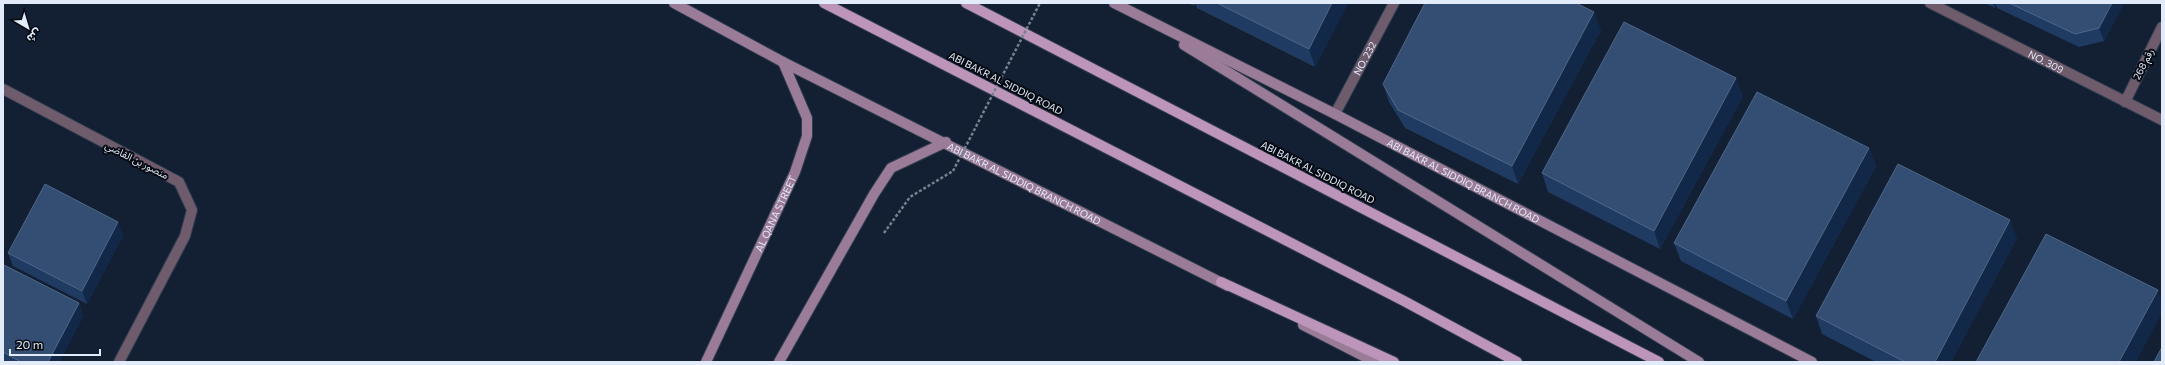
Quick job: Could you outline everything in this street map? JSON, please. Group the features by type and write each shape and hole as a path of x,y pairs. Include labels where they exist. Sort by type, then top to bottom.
{"main road":[{"name":"ABI BAKR AL SIDDIQ BRANCH ROAD","path":"674,3 783,62 946,142 1375,362"},
{"name":"ABI BAKR AL SIDDIQ ROAD","path":"824,3 1397,298 1517,362"},
{"name":"ABI BAKR AL SIDDIQ ROAD","path":"966,3 1659,362"},
{"name":"ABI BAKR AL SIDDIQ BRANCH ROAD","path":"1114,3 1335,114 1812,362"},
{"path":"1127,10 1699,362"},
{"name":"AL QANA STREET","path":"706,362 795,172 807,136 808,118 783,62"},
{"path":"780,362 874,194 891,168 946,142"},
{"path":"1221,282 1394,362"}],"street":[{"name":"NO. 232","path":"1335,114 1394,3"},
{"name":"NO. 309","path":"1930,3 2162,120"},
{"name":"رقم 268","path":"2125,102 2162,27"},
{"name":"منصور بن القاضي","path":"3,90 180,182 192,210 185,236 119,362"}],"path":[{"path":"884,233 910,197 953,171 1040,3"}],"building":[{"path":"1217,3 1332,3 1309,49"},
{"path":"1425,3 1576,3 1594,12 1512,166 1398,110 1383,84"},
{"path":"2009,3 2112,3 2099,28 2075,34"},
{"path":"1624,22 1736,78 1654,231 1542,173"},
{"path":"1757,92 1869,148 1786,301 1674,243"},
{"path":"1898,164 2010,220 1935,362 1905,362 1816,316"},
{"path":"45,184 118,222 82,291 8,253"},
{"path":"2046,234 2158,290 2119,362 1976,362"},
{"path":"4,265 79,303 48,362 21,362 3,352"},
{"path":"2162,347 2162,362 2154,362"}]}
